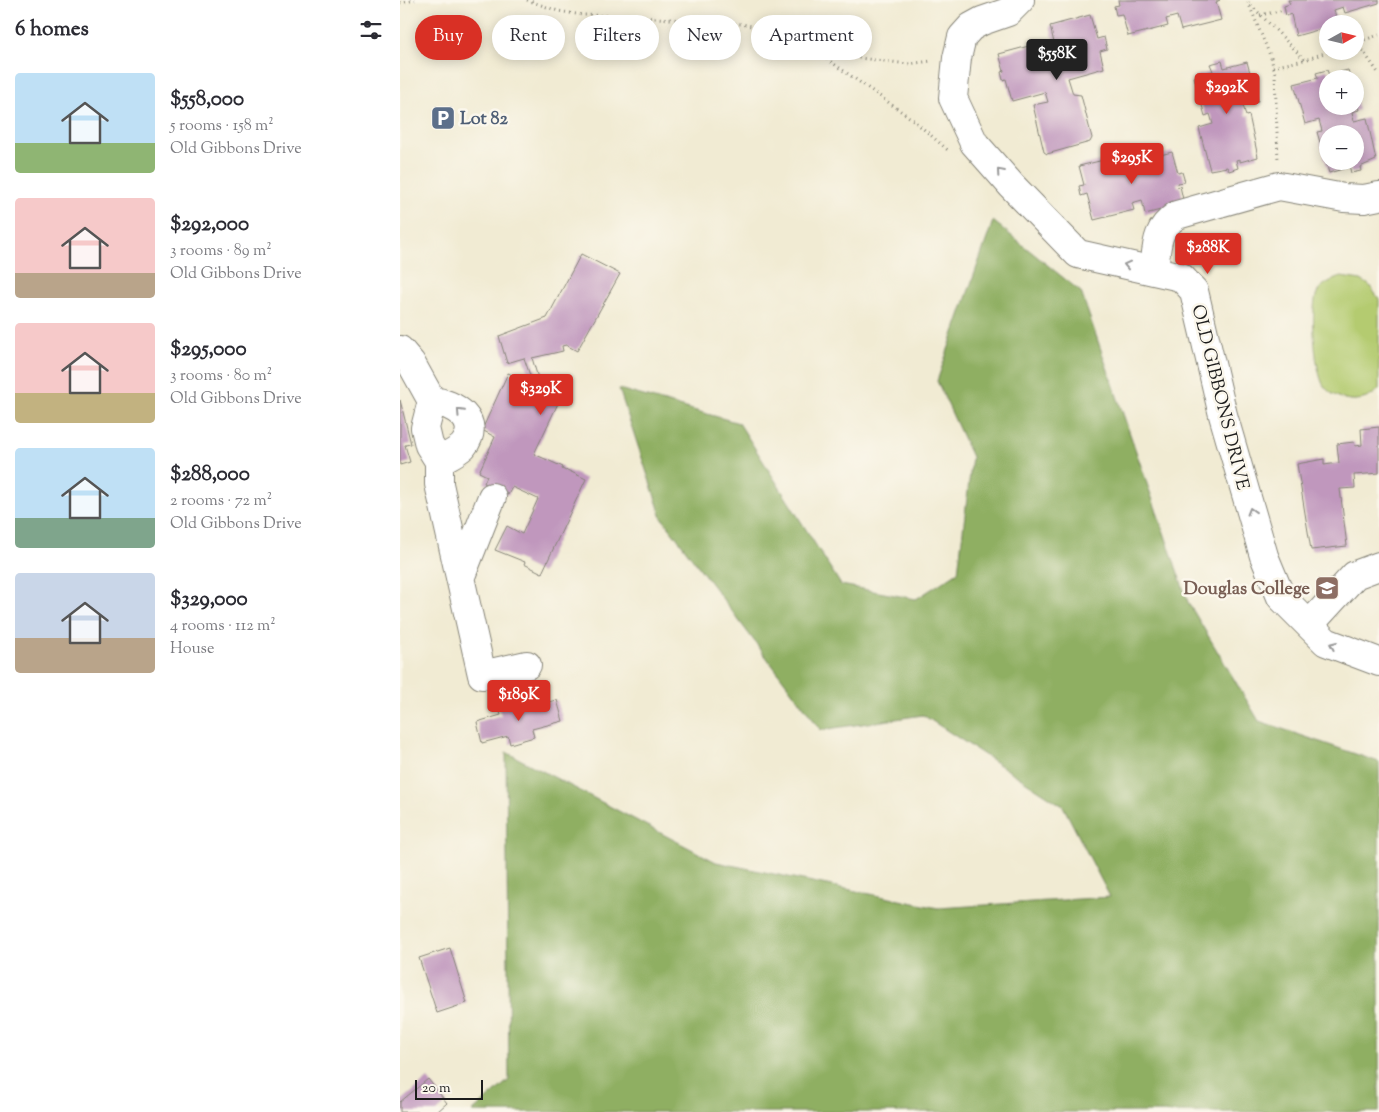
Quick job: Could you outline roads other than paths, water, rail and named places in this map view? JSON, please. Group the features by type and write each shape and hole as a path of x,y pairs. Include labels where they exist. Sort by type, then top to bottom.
{"street":[{"name":"OLD GIBBONS DRIVE","path":"1020,0 1008,12 971,27 962,38 957,58 953,98 974,143 1012,186 1078,254 1181,277 1194,291 1223,416 1264,556 1281,597 1326,642 1379,662"},
{"path":"1154,271 1159,234 1168,222 1177,215 1279,186 1344,198 1364,199 1379,196"},
{"path":"400,350 411,363 432,400 425,428 429,445 439,461 439,484 482,675 527,666"},
{"path":"432,400 453,405 462,411 467,421 468,433 463,446 439,461"},
{"path":"461,576 492,497"},
{"path":"1309,624 1355,575 1379,566"}],"place":[{"name":"Lot 82","path":"443,118"},
{"name":"Douglas College","path":"1327,588"}]}
